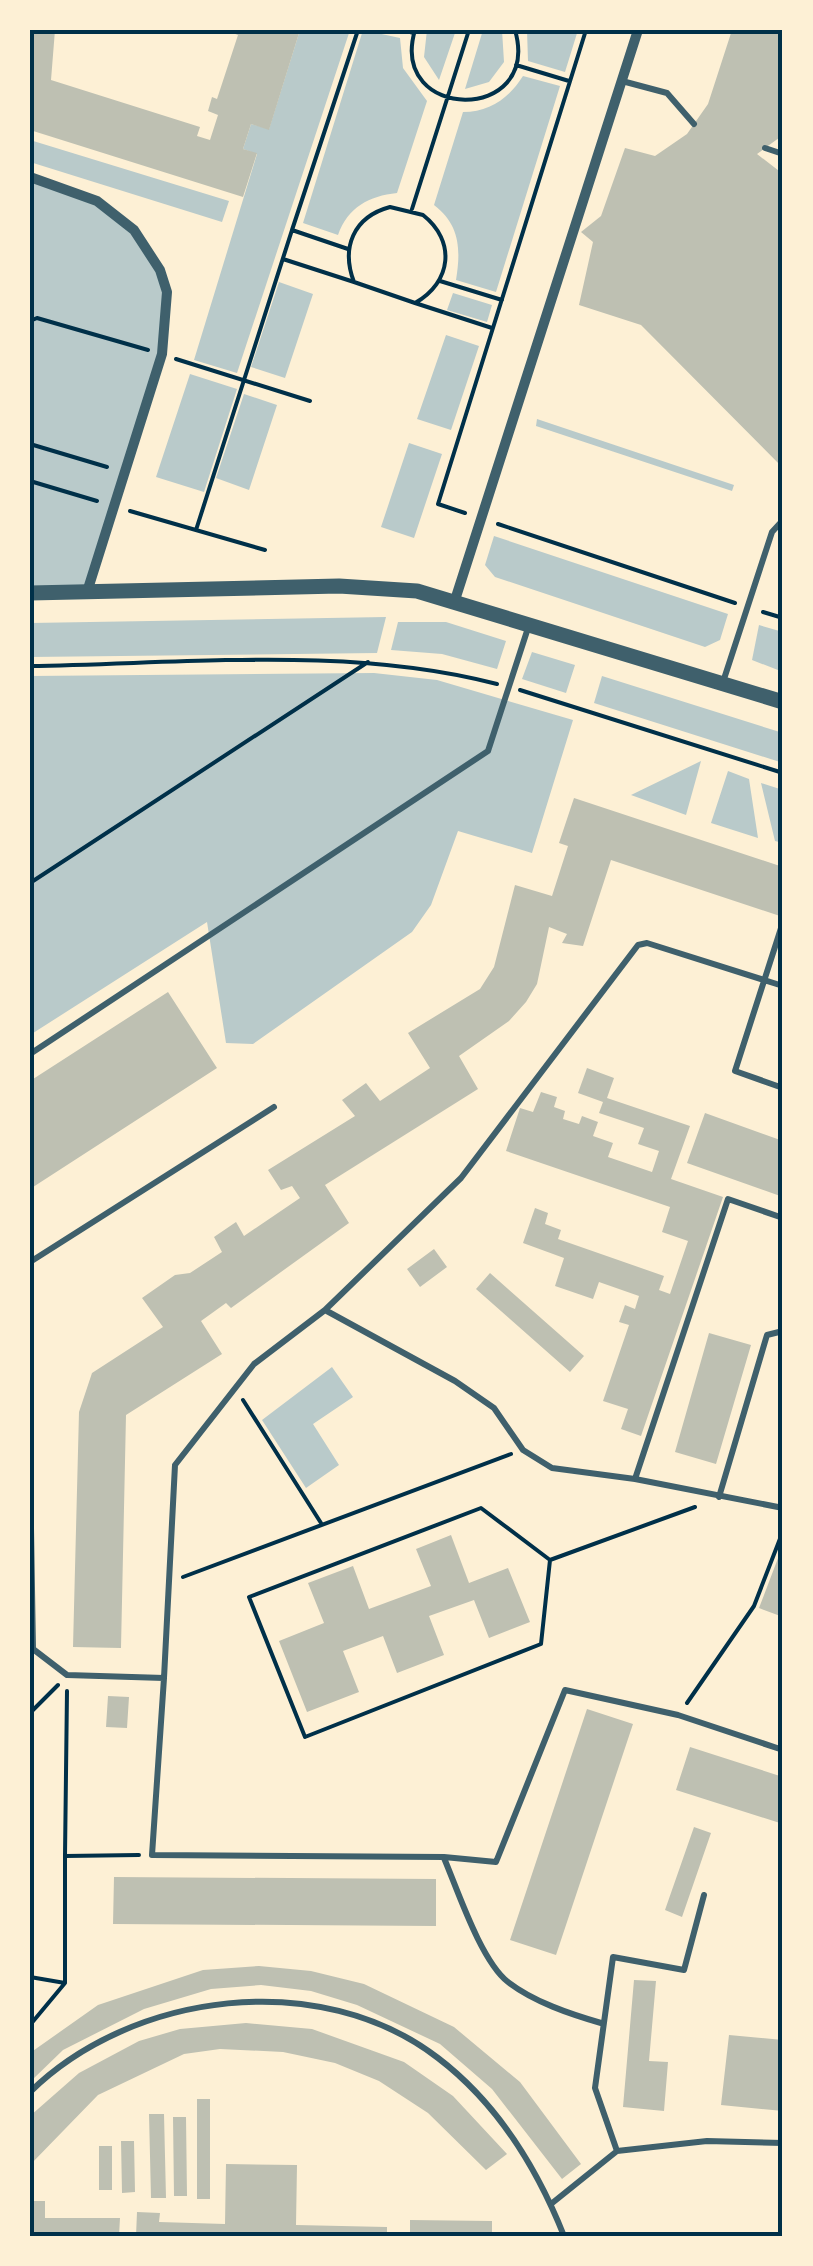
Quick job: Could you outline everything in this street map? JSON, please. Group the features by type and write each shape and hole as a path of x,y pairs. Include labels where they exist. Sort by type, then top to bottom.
{"street":[{"path":"455,600 638,30"},
{"path":"30,177 107,209 134,230 160,270 166,292 167,332 87,592"},
{"path":"30,593 380,587 455,600 783,702"}],"lane":[{"path":"622,81 668,93 694,124"},
{"path":"765,148 783,154"},
{"path":"723,683 772,532 783,520"},
{"path":"30,1054 488,751 530,623"},
{"path":"783,922 735,1071 783,1088"},
{"path":"783,986 647,943 638,945 461,1178 325,1310 254,1364 175,1465 152,1855 444,1857 496,1862 565,1690 678,1715 783,1750"},
{"path":"30,1262 274,1107"},
{"path":"636,1479 728,1200 783,1218"},
{"path":"325,1310 455,1380 494,1408 523,1450 552,1468 636,1479 783,1508"},
{"path":"719,1497 767,1335 783,1332"},
{"path":"30,1468 34,1649 67,1675 164,1678"},
{"path":"444,1857 477,1934 506,1981 568,2013 601,2023"},
{"path":"618,2151 595,2088 612,1957 684,1970 704,1894"},
{"path":"30,2092 82,2051 122,2030 173,2013 248,2000 326,2010 409,2039 438,2058 480,2098 524,2152 564,2236"},
{"path":"551,2204 618,2151 707,2142 783,2144"}],"path":[{"path":"196,530 358,30"},
{"path":"402,30 414,32 412,57 427,86 448,98 468,102 488,96 505,84 516,65 515,30"},
{"path":"412,209 470,30"},
{"path":"586,30 438,504 783,618"},
{"path":"516,65 570,81"},
{"path":"354,282 348,248 356,229 370,215 390,208 412,209 429,219 442,234 446,254 440,281 416,303"},
{"path":"292,230 348,248"},
{"path":"283,260 493,328"},
{"path":"440,281 502,300"},
{"path":"30,444 126,472"},
{"path":"30,480 265,550"},
{"path":"30,883 368,662"},
{"path":"30,666 368,662 438,668 783,773"},
{"path":"236,1388 322,1525"},
{"path":"169,1582 523,1450"},
{"path":"550,1560 719,1497"},
{"path":"481,1508 550,1560 542,1644 305,1737 249,1597 481,1508"},
{"path":"678,1715 754,1606 783,1531"},
{"path":"30,1713 67,1675"},
{"path":"30,2025 65,1982 67,1675"},
{"path":"65,1856 152,1855"},
{"path":"30,1977 65,1982"}],"shaded area":[{"path":"300,30 350,30 237,373 194,360 257,154 243,149 251,124 269,129"},
{"path":"363,30 400,38 403,68 427,101 397,193 361,205 348,217 338,235 303,223"},
{"path":"427,30 456,30 439,80 424,57"},
{"path":"483,30 502,30 504,62 489,82 465,89"},
{"path":"527,30 578,30 565,72 528,61"},
{"path":"523,76 560,86 496,292 456,280 457,238 449,221 434,205 463,112 498,102"},
{"path":"30,140 229,201 222,222 30,162"},
{"path":"30,177 74,192 134,230 160,270 167,332 87,592 30,593"},
{"path":"279,282 313,294 285,378 251,367"},
{"path":"453,293 492,305 487,322 447,310"},
{"path":"446,335 479,346 451,430 417,419"},
{"path":"190,374 237,389 204,492 156,477"},
{"path":"244,394 277,405 249,490 216,478"},
{"path":"537,419 734,485 732,491 536,426"},
{"path":"409,443 442,454 414,538 381,527"},
{"path":"494,536 728,614 720,640 705,647 495,577 485,565"},
{"path":"386,617 377,653 30,657 30,623"},
{"path":"398,622 446,622 506,641 497,669 442,654 391,650"},
{"path":"759,625 783,632 783,672 752,660"},
{"path":"532,652 575,665 566,693 522,679"},
{"path":"374,673 437,680 573,720 532,853 458,831 431,905 412,932 253,1044 226,1043 207,922 30,1035 30,676"},
{"path":"602,676 783,733 783,763 594,703"},
{"path":"701,761 686,815 631,795"},
{"path":"728,771 749,779 758,838 711,823"},
{"path":"761,783 783,790 783,843 775,841"},
{"path":"332,1367 353,1397 313,1424 339,1465 306,1488 262,1420"}],"building":[{"path":"30,30 55,30 51,80 200,127 197,136 210,140 218,115 208,111 212,97 217,99 238,35 225,30 300,30 269,130 251,124 243,149 257,153 243,197 30,130"},
{"path":"732,30 783,30 783,135 757,154 783,174 783,468 641,325 579,305 593,242 581,232 601,216 625,148 655,156 687,134 708,104"},
{"path":"574,798 783,867 783,917 611,860 583,946 562,943 567,934 549,927 537,984 526,1002 509,1021 459,1056 478,1089 325,1185 349,1223 231,1308 226,1303 201,1321 222,1354 126,1415 121,1648 73,1647 79,1412 92,1373 163,1327 142,1298 175,1275 190,1273 222,1252 214,1237 236,1222 244,1236 300,1198 292,1186 281,1190 268,1170 355,1116 342,1100 366,1083 380,1101 430,1068 408,1033 480,989 494,967 515,885 552,896 568,846 559,843"},
{"path":"168,992 217,1068 30,1189 30,1081"},
{"path":"587,1068 614,1078 607,1098 690,1126 671,1179 723,1197 641,1436 621,1429 628,1409 603,1401 629,1325 619,1322 625,1305 635,1309 639,1296 599,1282 593,1299 555,1286 564,1258 523,1243 535,1208 548,1213 545,1224 561,1230 558,1239 664,1276 659,1290 670,1294 688,1241 662,1232 670,1207 506,1151 520,1108 533,1112 541,1092 557,1097 554,1107 565,1111 563,1119 579,1124 582,1116 598,1122 593,1136 613,1143 608,1157 652,1172 659,1151 638,1144 644,1128 599,1113 603,1102 578,1093"},
{"path":"705,1113 783,1141 783,1197 687,1163"},
{"path":"434,1249 447,1267 420,1287 407,1269"},
{"path":"490,1273 584,1356 570,1372 476,1289"},
{"path":"709,1333 751,1345 716,1464 675,1452"},
{"path":"451,1535 469,1583 508,1568 530,1622 489,1638 474,1600 429,1616 444,1655 397,1673 383,1636 343,1651 359,1692 307,1712 279,1641 324,1623 308,1583 353,1566 369,1609 431,1586 416,1549"},
{"path":"783,1545 783,1617 759,1608"},
{"path":"108,1696 129,1697 127,1728 106,1727"},
{"path":"587,1709 633,1724 556,1955 510,1940"},
{"path":"690,1747 783,1777 783,1824 676,1790"},
{"path":"694,1827 711,1833 682,1917 665,1910"},
{"path":"114,1877 436,1879 436,1926 113,1924"},
{"path":"259,1966 311,1971 364,1984 454,2027 520,2082 581,2164 562,2179 492,2089 440,2044 357,2005 311,1991 261,1985 211,1989 144,2009 63,2050 30,2082 30,2053 98,2005 203,1970"},
{"path":"634,1980 656,1981 649,2061 668,2062 664,2111 623,2107"},
{"path":"246,2023 312,2029 404,2062 453,2096 507,2154 486,2170 428,2113 379,2081 335,2063 283,2052 220,2049 184,2054 98,2095 30,2165 30,2116 79,2073 139,2041 180,2029"},
{"path":"729,2035 783,2040 783,2111 721,2105"},
{"path":"197,2099 210,2099 210,2199 197,2199"},
{"path":"149,2114 164,2114 166,2198 151,2198"},
{"path":"173,2117 186,2117 187,2196 174,2196"},
{"path":"121,2141 134,2141 135,2192 122,2193"},
{"path":"99,2146 112,2146 112,2190 99,2190"},
{"path":"226,2164 297,2165 296,2225 387,2227 387,2236 136,2236 137,2212 160,2213 159,2222 225,2224"},
{"path":"30,2201 45,2201 45,2218 120,2218 119,2236 30,2236"},
{"path":"410,2220 492,2221 492,2236 410,2236"}]}
